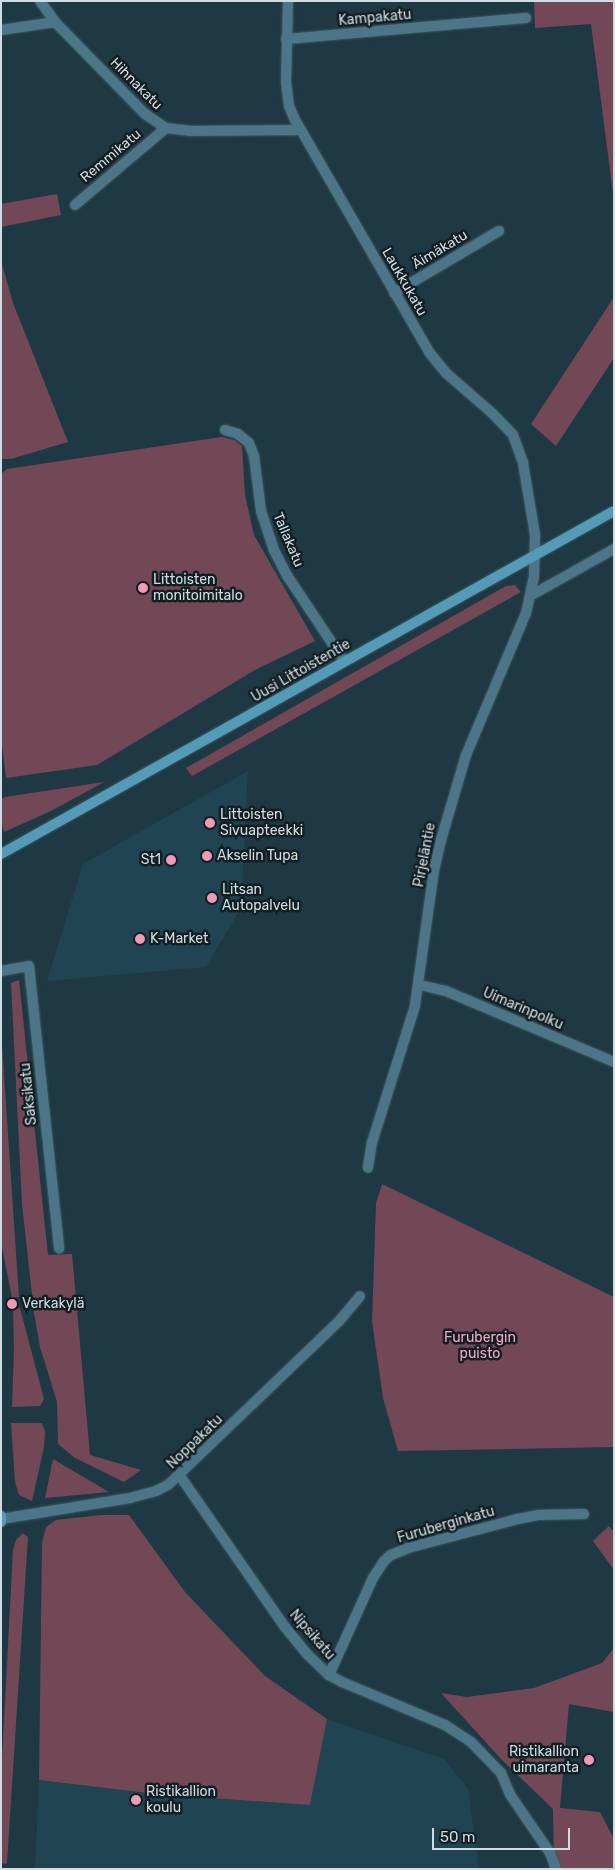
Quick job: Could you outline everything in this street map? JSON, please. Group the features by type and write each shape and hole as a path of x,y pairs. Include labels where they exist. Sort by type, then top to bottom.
{"street":[{"name":"Hihnakatu","path":"40,1 55,22 145,114 166,128 189,132 300,130"},
{"name":"Laukkukatu","path":"288,1 286,39 289,106 300,130 394,293 437,363 500,420 513,436 523,463 535,535 536,555"},
{"name":"Kampakatu","path":"286,39 526,18"},
{"path":"1,30 55,22"},
{"name":"Remmikatu","path":"75,205 166,128"},
{"name":"Äimäkatu","path":"394,293 500,231"},
{"name":"Tallakatu","path":"225,430 244,438 252,449 260,511 271,544 288,577 344,661"},
{"name":"Uusi Littoistentie","path":"1,854 614,511"},
{"path":"530,596 612,553"},
{"name":"Pirjeläntie","path":"368,1168 372,1142 410,1029 420,986 434,870 450,807 466,755 526,613 536,555"},
{"name":"Saksikatu","path":"1,971 29,966 59,1248"},
{"name":"Uimarinpolku","path":"420,986 446,991 614,1062"},
{"name":"Noppakatu","path":"1,1519 143,1495 156,1491 180,1476 340,1320 360,1296"},
{"name":"Nipsikatu","path":"180,1476 296,1642 329,1675 373,1697 459,1732 501,1773 511,1796 550,1853 556,1869"},
{"name":"Furuberginkatu","path":"329,1675 373,1578 384,1561 391,1556 408,1548 518,1519 538,1515 584,1514"}],"shaded area":[{"path":"248,771 241,908 206,967 47,981 83,864"},
{"name":"Ristikallion koulu","path":"327,1719 444,1759 468,1789 479,1869 35,1869 39,1780 156,1794 310,1805"}],"green space":[{"path":"614,1 614,201 591,24 535,28 534,2"},
{"path":"57,194 61,215 1,227 1,204"},
{"path":"1,261 13,303 68,442 11,459 1,459"},
{"path":"614,297 614,358 556,446 531,424"},
{"name":"Littoisten monitoimitalo","path":"221,437 234,440 242,446 245,495 254,535 315,641 255,670 97,765 6,778 1,736 1,474 7,469"},
{"path":"515,585 521,592 192,776 186,768 506,586"},
{"path":"104,782 51,811 4,832 1,822 1,799 5,797"},
{"path":"19,980 48,1255 72,1254 90,1455 141,1470 124,1482 75,1458 58,1444 57,1402 40,1347 34,1313 22,1204 11,983"},
{"path":"1,1030 19,1297 12,1298 2,1247"},
{"name":"Furubergin puisto","path":"382,1184 614,1297 614,1447 398,1451 383,1398 372,1321 376,1203"},
{"path":"20,1308 44,1399 40,1406 12,1407 13,1309"},
{"path":"11,1423 42,1423 45,1432 44,1447 32,1501 19,1495 15,1482"},
{"path":"53,1459 109,1492 45,1498"},
{"path":"101,1515 129,1515 185,1592 265,1676 327,1719 310,1805 156,1794 39,1780 42,1543 46,1527 56,1520"},
{"path":"609,1526 614,1532 614,1570 593,1541"},
{"path":"23,1533 28,1537 7,1863 4,1864 1,1862 1,1777 13,1550 16,1540"},
{"path":"614,1648 614,1712 569,1704 560,1808 600,1812 614,1839 614,1869 554,1869 553,1809 501,1759 441,1693 467,1697 534,1688 602,1663"}],"place":[{"name":"Littoisten monitoimitalo","path":"143,588"},
{"name":"Littoisten Sivuapteekki","path":"210,823"},
{"name":"Akselin Tupa","path":"207,856"},
{"name":"St1","path":"171,860"},
{"name":"Litsan Autopalvelu","path":"212,898"},
{"name":"K-Market","path":"140,939"},
{"name":"Verkakylä","path":"12,1304"},
{"name":"Ristikallion uimaranta","path":"589,1760"},
{"name":"Ristikallion koulu","path":"136,1800"}]}
